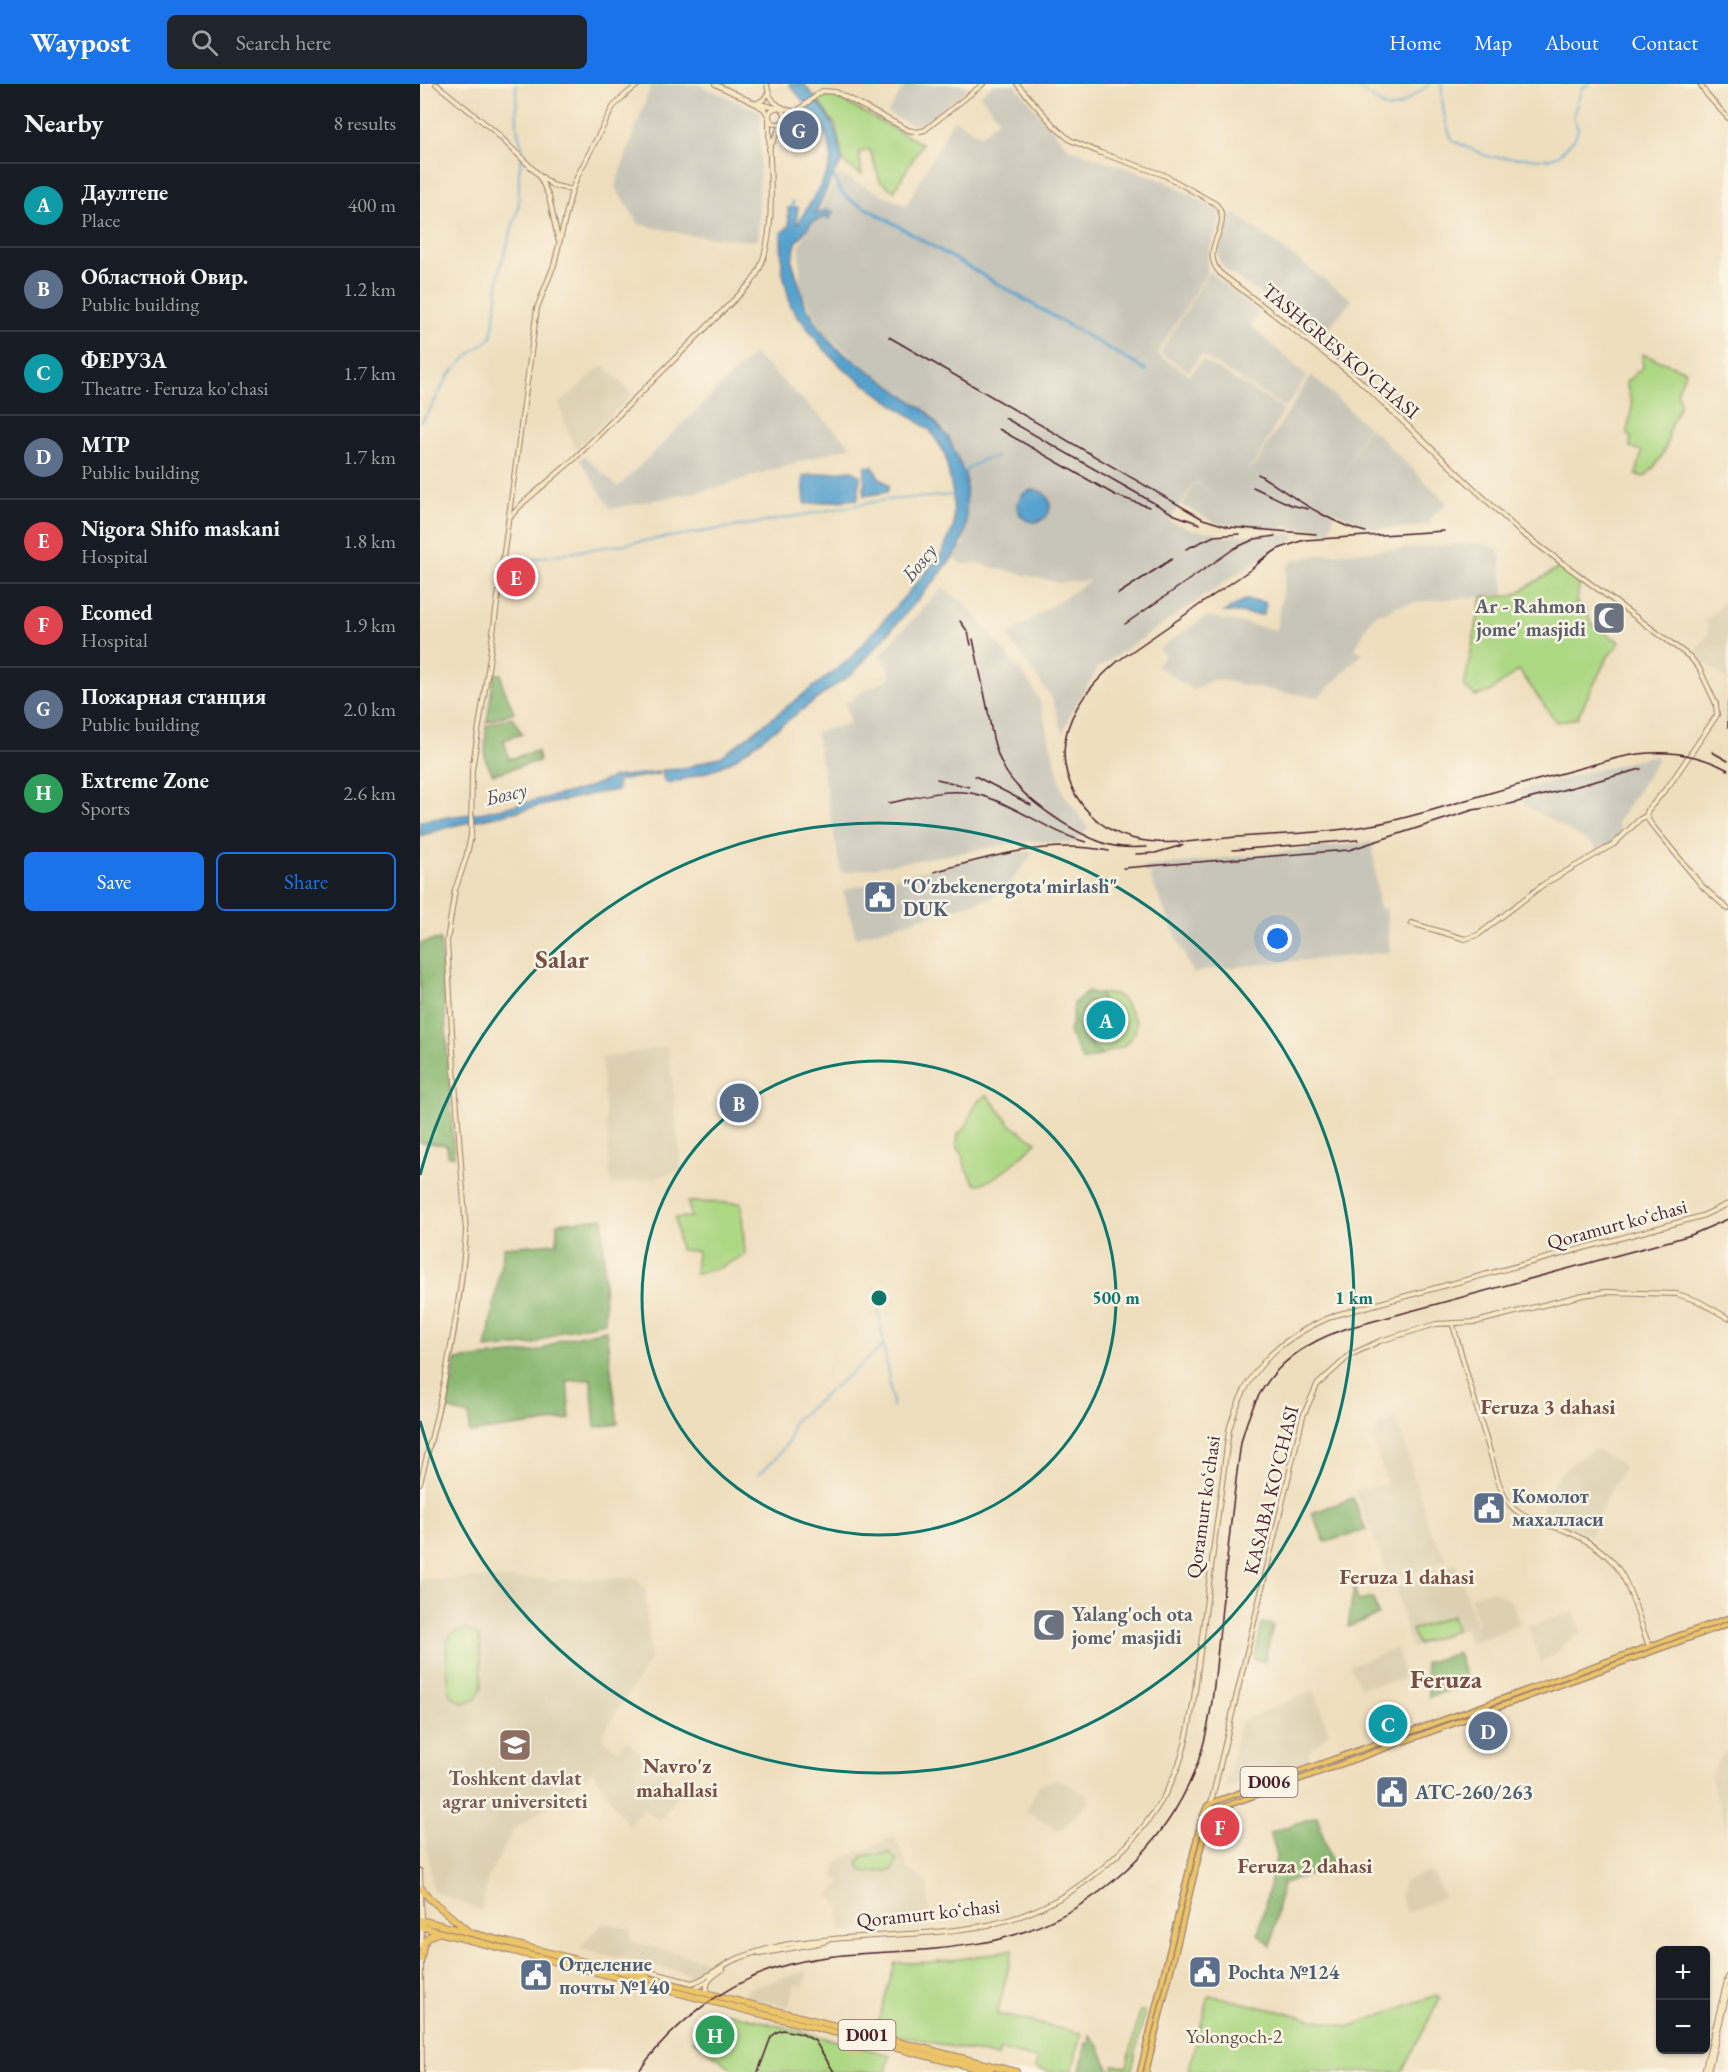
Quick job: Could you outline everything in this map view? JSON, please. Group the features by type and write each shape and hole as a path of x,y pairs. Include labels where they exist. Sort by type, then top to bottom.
{"highway":[{"path":"422,1889 457,1923 474,1935"},
{"name":"D001","path":"421,1923 438,1932 945,2057 1016,2072"},
{"name":"D001","path":"421,1923 599,1966 638,1980"},
{"path":"422,1959 424,1942 429,1936 438,1932"},
{"path":"638,1980 642,1972 648,1972"},
{"name":"D001","path":"689,1993 710,1995 917,2050"},
{"name":"D001","path":"945,2057 991,2072"}],"main road":[{"path":"436,84 493,130 539,175 552,185 572,190"},
{"path":"420,1483 450,1359 464,1263 466,1220 459,1147 447,947 456,890 468,854 472,830 472,770 484,699 537,308 554,265 572,190 608,114 625,94 639,84"},
{"path":"715,84 764,109 773,124 783,123 815,95 825,90 833,91 908,130 920,132 982,84"},
{"path":"767,84 772,102 786,115 768,150"},
{"name":"TASHGRES KO'CHASI","path":"1017,84 1055,128 1070,140 1164,175 1216,204 1221,211 1222,222 1212,254 1213,262 1220,273 1358,379 1519,531 1692,659 1716,704 1717,715 1670,784 1648,810 1646,816"},
{"path":"1700,84 1707,96 1728,118"},
{"path":"756,104 768,93"},
{"path":"756,104 795,112"},
{"path":"509,518 573,460 751,284 759,273 769,239 769,117 770,112 778,108"},
{"path":"539,175 549,197 559,242"},
{"path":"511,501 523,503"},
{"path":"1410,923 1465,939 1478,935 1544,884 1614,844 1646,816 1703,887 1728,909"},
{"name":"Qoramurt koʻchasi","path":"599,1966 623,1966 692,1983 730,1962 783,1946 842,1937 990,1925 1032,1910 1065,1894 1091,1877 1113,1860 1139,1833 1161,1800 1180,1762 1194,1698 1229,1430 1243,1392 1267,1357 1307,1327 1336,1316 1694,1219 1728,1205"},
{"name":"Qoramurt koʻchasi","path":"689,1993 732,1964 782,1948 972,1929 1014,1919 1074,1890 1101,1871 1127,1848 1157,1809 1182,1762 1196,1698 1212,1556 1230,1430 1240,1401 1253,1377 1282,1345 1308,1329 1337,1317 1678,1225 1710,1215 1728,1205"},
{"name":"KASABA KO'CHASI","path":"1209,1809 1302,1422 1315,1388 1334,1368 1362,1348 1430,1326 1476,1322 1583,1294 1600,1292 1677,1294 1698,1301 1728,1318"},
{"path":"1453,1325 1483,1432 1507,1500 1516,1510 1585,1539 1611,1559 1626,1583 1651,1652"},
{"name":"D006","path":"1209,1809 1224,1798 1649,1646 1726,1622"},
{"name":"D006","path":"1209,1809 1223,1807 1298,1780 1651,1652 1726,1622"},
{"path":"1507,1697 1509,1703"},
{"path":"1296,1773 1294,1777 1298,1780"},
{"path":"1215,1785 1216,1795 1224,1798"},
{"path":"1146,2072 1208,1822 1209,1809"},
{"path":"1140,2072 1209,1809"},
{"path":"420,1872 422,1889 422,2072"},
{"path":"1706,2072 1728,1977"},
{"path":"708,1981 706,1989 710,1995"},
{"path":"1706,2072 1728,1989"},
{"path":"1147,2043 1153,2044"}],"shaded area":[{"path":"697,84 761,112 758,239 754,241 688,235 639,224 615,187 651,85"},
{"path":"906,84 963,84 968,89 921,125 913,125 887,113"},
{"path":"994,84 1014,84 1069,149 1167,182 1217,209 1220,221 1210,247 1207,273 1157,354 1190,375 1202,360 1284,409 1255,463 1246,469 1255,465 1311,375 1368,427 1331,495 1369,427 1447,503 1430,519 1430,525 1372,528 1327,508 1335,513 1329,532 1283,525 1281,530 1216,523 1182,505 1195,483 1216,495 1195,482 1169,521 1193,530 1216,532 1217,536 1294,534 1293,540 1277,547 1098,668 1071,713 1063,732 1052,698 1007,635 1091,580 1059,583 976,563 963,564 954,559 964,543 965,497 957,460 938,425 825,334 800,289 800,244 839,174 906,206 954,119 981,136 999,119 980,95"},
{"path":"1234,213 1352,300 1319,339 1227,271 1220,262 1218,252"},
{"path":"1209,272 1260,313 1251,326 1307,376 1286,408 1201,355 1189,371 1160,353"},
{"path":"754,354 851,446 724,486 611,509 580,460 584,456 618,487"},
{"path":"603,365 633,394 575,450 559,404"},
{"path":"1481,543 1499,550 1504,594 1426,601 1397,606 1392,610 1376,614 1370,620 1355,649 1363,653 1319,697 1285,693 1214,679 1193,690 1156,665 1165,656 1159,649 1204,618 1212,617 1276,630 1287,568 1293,561 1318,555"},
{"path":"942,588 963,602 1026,678 1039,699 1063,793 1088,828 1074,843 1029,841 841,873 816,732 850,724 846,702 854,700 854,696 891,678 888,665 878,657"},
{"path":"1728,596 1728,681 1696,656 1700,652 1697,649 1710,632 1707,630 1709,626 1705,623"},
{"path":"1656,755 1657,761 1617,823 1622,833 1613,843 1598,851 1593,844 1525,805 1520,790"},
{"path":"1372,842 1379,908 1386,908 1390,952 1207,970 1193,974 1150,877 1153,874 1144,872 1143,867"},
{"path":"1032,851 1033,853 1007,887 991,898 856,937 843,890 989,855"},
{"path":"666,1047 673,1086 681,1171 611,1185 601,1058"},
{"path":"1398,1419 1414,1478 1404,1480 1415,1479 1429,1528 1447,1559 1390,1581 1355,1490 1387,1484 1373,1441 1378,1426"},
{"path":"1594,1449 1620,1463 1624,1468 1607,1497 1590,1536 1538,1516 1556,1478 1576,1460"},
{"path":"1456,1563 1476,1624 1411,1649 1396,1588"},
{"name":"Toshkent davlat agrar universiteti","path":"636,1578 646,1591 650,1660 603,1733 603,1739 617,1751 627,1741 672,1780 669,1785 678,1793 660,1821 643,1809 628,1826 593,1771 513,1831 489,1876 481,1911 433,1891 423,1823 420,1758 420,1579 552,1580"},
{"path":"1493,1590 1512,1602 1520,1625 1470,1643 1465,1629 1478,1624 1470,1596"},
{"path":"1574,1611 1582,1633 1572,1637 1554,1655 1540,1662 1528,1627"},
{"path":"1398,1648 1403,1680 1360,1687 1350,1665"},
{"path":"1314,1690 1329,1733 1308,1752 1310,1760 1232,1787 1226,1786 1241,1721"},
{"path":"1728,1749 1728,1833 1710,1776"},
{"path":"1056,1779 1088,1795 1089,1803 1059,1831 1026,1812 1039,1785"},
{"path":"895,1837 909,1870 927,1881 930,1922 841,1932 839,1909 830,1894 841,1884 834,1876 837,1863 852,1854"},
{"path":"1429,1872 1435,1876 1444,1897 1407,1913 1400,1896 1404,1881"},
{"path":"604,1923 631,1929 630,1941 713,1962 700,1976 579,1949"},
{"path":"808,1970 804,1986 794,1985 789,2007 746,1997 748,1989"}],"green space":[{"path":"823,95 834,96 922,144 894,191 880,181 870,150 859,152 862,175 843,162 836,126 816,98"},
{"path":"1642,354 1686,371 1677,392 1680,402 1669,429 1664,452 1645,477 1636,475 1642,451 1630,447 1631,437 1627,435 1632,406 1626,382 1643,367"},
{"path":"1560,567 1580,581 1576,604 1584,607 1592,625 1620,642 1607,658 1577,718 1556,722 1519,670 1488,693 1475,696 1464,687 1482,597 1512,596"},
{"path":"494,674 501,674 503,686 514,712 487,722"},
{"path":"512,717 522,734 504,740 509,759 537,751 539,761 493,774 485,759 486,726"},
{"path":"440,939 454,1156 448,1156 447,1145 420,1142 420,943"},
{"path":"1088,992 1100,994 1105,1009 1087,1001 1083,1012 1083,1019 1094,1009 1104,1023 1094,1031 1089,1043 1102,1055 1083,1061 1069,1032 1074,1003"},
{"path":"1100,994 1115,994 1123,1000 1136,1022 1135,1032 1124,1046 1101,1055 1086,1044 1079,1013 1087,997 1100,1003"},
{"path":"987,1095 1012,1126 1036,1142 999,1175 975,1184 966,1169 962,1153 957,1147 958,1134 968,1123 976,1104"},
{"path":"688,1202 741,1203 745,1255 719,1268 695,1274 697,1251 680,1250 675,1218 691,1217"},
{"path":"603,1218 605,1322 561,1331 534,1344 486,1349 504,1247 557,1243 557,1223"},
{"path":"606,1330 618,1424 595,1427 591,1379 567,1381 570,1419 469,1433 469,1415 446,1409 456,1360 540,1351 560,1340"},
{"path":"1353,1498 1366,1530 1325,1542 1312,1513"},
{"path":"1354,1586 1358,1601 1373,1598 1378,1615 1348,1627"},
{"path":"1452,1616 1456,1630 1417,1644 1412,1630"},
{"path":"1262,1623 1273,1625 1265,1661 1254,1659"},
{"path":"465,1629 476,1634 480,1640 482,1687 476,1699 463,1703 452,1697 449,1691 446,1645 452,1633"},
{"path":"1458,1653 1468,1684 1429,1697 1425,1663"},
{"path":"1317,1816 1332,1865 1282,1884 1271,1946 1258,1934 1276,1858 1270,1833"},
{"path":"889,1853 897,1860 893,1870 866,1873 860,1869 858,1862 862,1856"},
{"path":"1013,1949 997,2014 1081,2033 1072,2072 1051,2072 1036,2068 1037,2059 1000,2050 998,2057 876,2030 895,1963 954,1960"},
{"name":"Yolongoch-2","path":"1209,1995 1348,2027 1436,1995 1440,1998 1402,2072 1188,2072"},
{"path":"1140,2011 1145,2012 1131,2072 1116,2072 1113,2065 1127,2067"},
{"path":"730,2013 890,2055 886,2072 737,2072 693,2040 719,2016"},
{"path":"1090,2035 1098,2045 1110,2071 1114,2072 1080,2071"}],"water":[{"name":"Бозсу","path":"789,84 804,84 825,111 838,138 842,162 815,214 826,210 833,212 829,219 825,217 812,222 796,243 792,261 805,304 833,345 927,412 949,439 966,478 966,529 959,549 936,579 854,672 732,761 713,770 669,784 664,781 662,770 682,769 722,756 850,659 941,555 954,526 953,494 945,454 931,431 845,370 823,348 791,307 782,269 781,233 789,226 788,208 798,207 796,222 798,223 824,179 830,165 831,154 829,143 818,121"},
{"path":"872,466 878,476 889,486 887,492 864,496 865,467"},
{"path":"851,470 860,476 858,499 805,504 803,476"},
{"path":"1034,490 1045,495 1050,506 1045,517 1034,522 1023,517 1018,506 1023,495"},
{"path":"1245,600 1264,602 1266,604 1263,615 1224,612"},
{"name":"Бозсу","path":"659,772 660,774 617,781 618,790 452,826 420,836 420,821 485,812 584,789 614,777"}],"waterway":[{"path":"420,422 451,373 491,338 499,272 519,205 519,172 523,149 517,129 516,84"},
{"path":"1353,84 1387,109 1399,106 1430,84"},
{"path":"1439,84 1442,85 1444,114 1453,141 1489,157 1548,159 1559,155 1575,138 1578,129 1573,116 1582,88 1589,84"},
{"path":"833,172 842,193 852,201 1146,370"},
{"path":"792,212 793,202"},
{"path":"965,475 967,469 984,459 997,457"},
{"path":"527,562 542,557 758,523 885,500 954,495"},
{"path":"875,1288 893,1407"},
{"path":"759,1474 776,1458 789,1441 793,1422 883,1346"}],"railway":[{"path":"889,337 1203,519 1229,527 1316,534"},
{"path":"1005,418 1175,515 1200,524"},
{"path":"999,429 1115,495 1149,507"},
{"path":"1258,474 1324,516 1366,532"},
{"path":"1253,487 1291,505 1308,509"},
{"path":"1258,562 1278,549 1304,540 1444,531"},
{"path":"1186,549 1214,536 1240,534"},
{"path":"1125,624 1235,548 1255,539 1275,536"},
{"path":"1265,558 1118,661 1094,684 1075,710 1065,740 1064,757 1067,774 1076,796 1090,814 1109,829 1143,841 1170,842 1354,828 1401,819 1617,758 1645,753 1688,755 1728,770"},
{"path":"1118,594 1172,559"},
{"path":"960,621 968,632 971,645"},
{"path":"973,639 995,745 1009,776 1047,812 1093,839 1111,845 1147,847"},
{"path":"1728,702 1728,727"},
{"path":"1712,752 1728,761"},
{"path":"1123,868 1349,850 1473,810 1510,804 1641,769"},
{"path":"975,776 1031,805"},
{"path":"937,779 969,787"},
{"path":"889,803 940,793 971,793 1000,802 1056,831 1086,842"},
{"path":"1233,850 1358,840"},
{"path":"1136,854 1155,853 1183,845"},
{"path":"934,872 999,855 1043,848 1065,847 1109,851"},
{"path":"638,2072 666,2038 699,2009 717,1996 756,1976 776,1968 816,1959 955,1947 1014,1935 1045,1924 1074,1909 1101,1891 1149,1846 1169,1820 1185,1792 1198,1762 1207,1729 1215,1679 1238,1466 1247,1421 1265,1385 1292,1357 1308,1345 1348,1328 1691,1235 1728,1219"},
{"path":"758,2072 771,2037 783,2030 802,2034 815,2041 834,2072"}],"place":[{"name":"Пожарная станция","path":"799,130"},
{"name":"Nigora Shifo maskani","path":"516,577"},
{"name":"Ar - Rahmon jome' masjidi","path":"1609,618"},
{"name":"\"O'zbekenergota'mirlash\" DUK","path":"880,897"},
{"name":"Даултепе","path":"1106,1020"},
{"name":"Областной Овир.","path":"739,1103"},
{"name":"Комолот махалласи","path":"1489,1508"},
{"name":"Yalang'och ota jome' masjidi","path":"1049,1625"},
{"name":"ФЕРУЗА","path":"1388,1724"},
{"name":"MTP","path":"1488,1731"},
{"name":"Toshkent davlat agrar universiteti","path":"515,1745"},
{"name":"АТС-260/263","path":"1392,1792"},
{"name":"Ecomed","path":"1220,1827"},
{"name":"Pochta №124","path":"1205,1972"},
{"name":"Отделение почты №140","path":"536,1975"},
{"name":"Extreme Zone","path":"715,2035"}],"district":[{"name":"Salar","path":"562,959"},
{"name":"Feruza 3 dahasi","path":"1548,1407"},
{"name":"Feruza 1 dahasi","path":"1407,1577"},
{"name":"Feruza","path":"1446,1679"},
{"name":"Navro'z mahallasi","path":"677,1778"},
{"name":"Feruza 2 dahasi","path":"1305,1866"}]}
